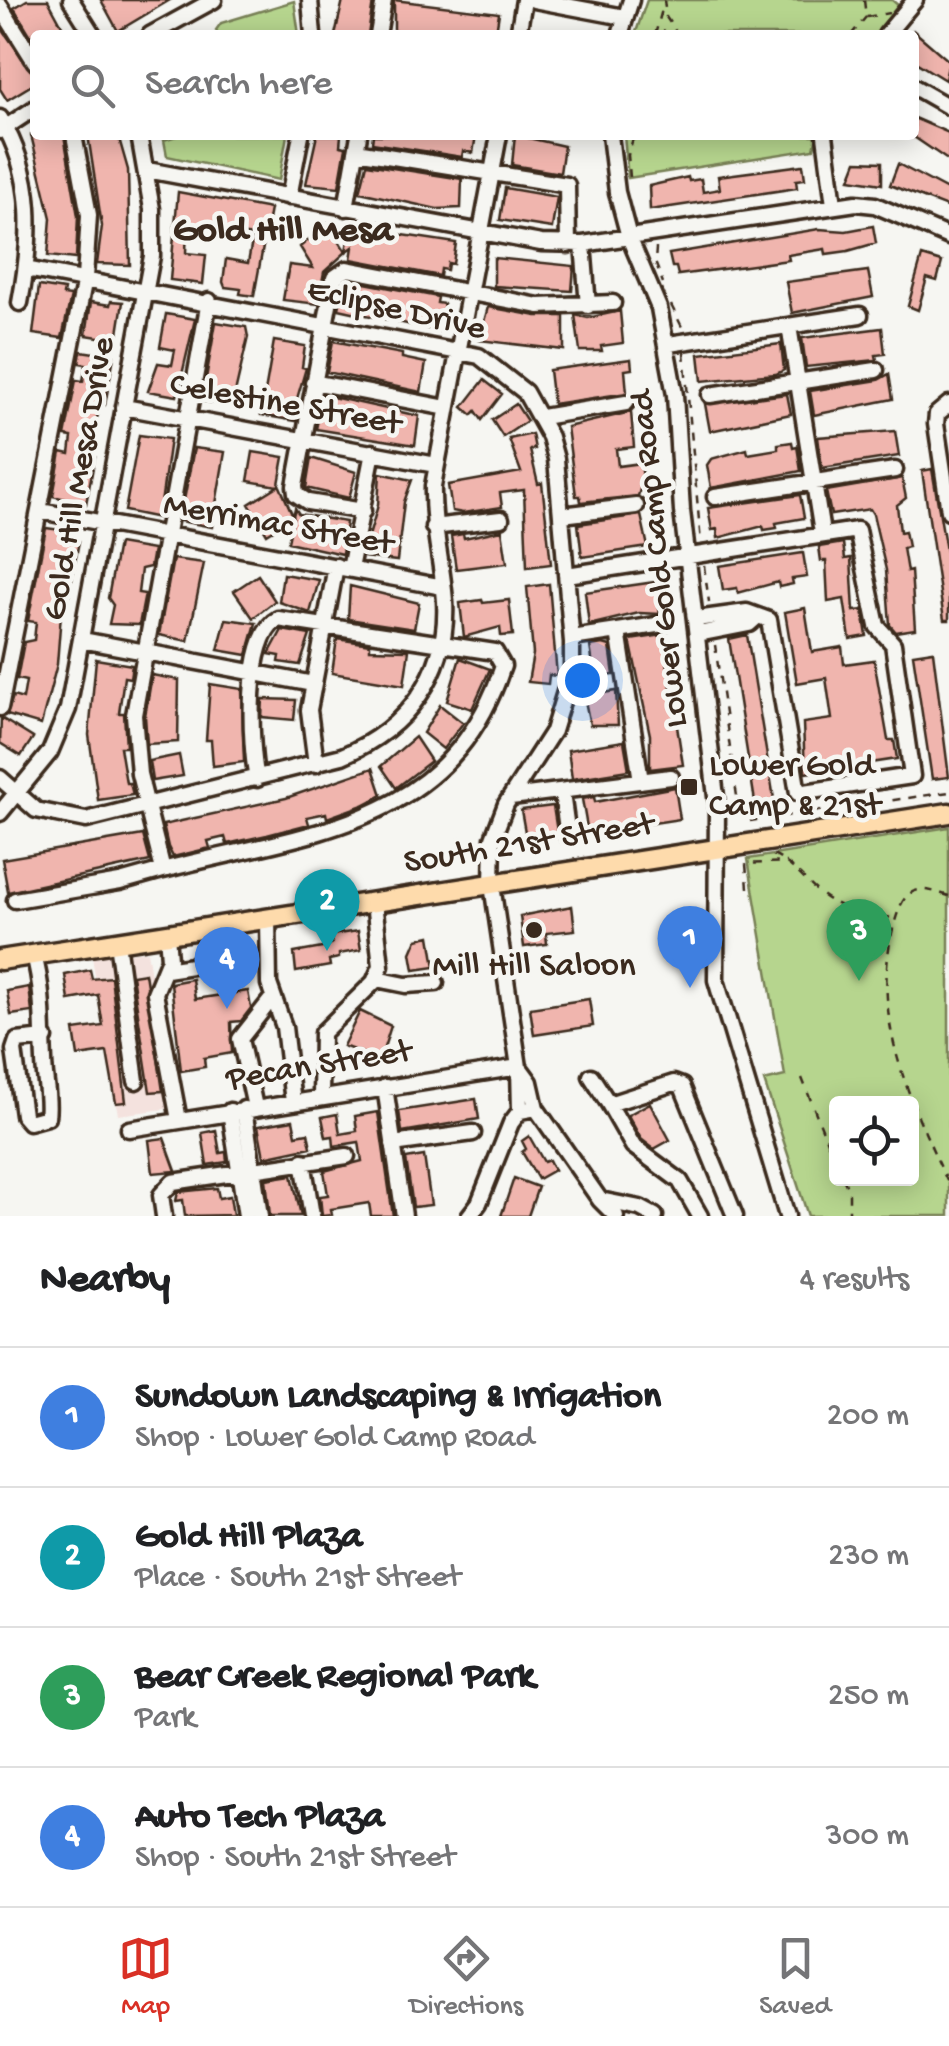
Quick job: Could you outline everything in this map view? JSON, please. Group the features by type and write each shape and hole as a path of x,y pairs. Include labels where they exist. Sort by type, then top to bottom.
{"main road":[{"name":"South 21st Street","path":"0,960 949,812"}],"street":[{"path":"71,0 90,30"},
{"path":"159,30 214,0"},
{"path":"310,0 313,30"},
{"path":"379,30 384,0"},
{"path":"519,30 524,0"},
{"path":"534,0 579,4 624,17"},
{"path":"621,30 631,0"},
{"path":"890,30 915,0"},
{"path":"0,6 30,54"},
{"path":"919,90 949,106"},
{"path":"20,302 29,207 22,169 2,125 30,111"},
{"path":"0,708 84,278 89,215 75,140"},
{"name":"Gold Hill Mesa Drive","path":"0,813 42,762 63,727 82,640 148,290 152,221 148,170 140,140"},
{"path":"289,197 300,140"},
{"path":"0,778 46,814 73,820 147,807 316,764 358,749 401,720 424,690 442,644 443,587 433,527 436,464 497,140"},
{"name":"Lower Gold Camp Road","path":"611,140 617,192 629,237 676,343 717,805 713,935 719,998 787,1216"},
{"path":"826,140 834,205"},
{"path":"346,208 358,143 491,174 567,185 588,306"},
{"path":"148,170 479,233 576,244 834,205 875,205 949,238"},
{"name":"Eclipse Drive","path":"26,269 210,300 479,356 509,375 542,417 556,459 572,670 562,709 543,751 511,797 493,838 492,884 528,1110"},
{"path":"363,511 308,502 296,494 302,440 334,278 347,269 549,307 613,303"},
{"path":"163,870 147,807 134,726 143,652 210,300"},
{"path":"676,343 860,315"},
{"path":"789,326 822,533"},
{"path":"710,395 876,370"},
{"path":"313,382 447,408"},
{"path":"542,417 626,403"},
{"path":"949,404 937,414 936,424 949,511"},
{"name":"Celestine Street","path":"124,407 436,464"},
{"path":"316,764 309,734 313,684 326,624 363,511 374,452"},
{"path":"715,497 895,470"},
{"path":"562,515 636,506"},
{"name":"Merrimac Street","path":"40,510 443,587"},
{"path":"433,527 501,518"},
{"path":"567,575 822,533 850,529 861,533 876,626 893,644 912,776 798,793 769,620 746,612 704,625"},
{"path":"15,900 120,882 378,813 432,779 478,727 503,666 494,652 282,618 271,622 264,632 248,730 257,778"},
{"path":"572,638 662,624"},
{"path":"618,631 641,781"},
{"path":"82,640 313,684"},
{"path":"511,797 671,777"},
{"path":"562,793 568,836"},
{"path":"321,1097 322,1034 376,979 381,966 374,902"},
{"path":"268,918 271,953 266,968 284,1027 293,1102"},
{"path":"216,926 230,984"},
{"path":"167,934 166,970 155,993 179,1120"},
{"path":"117,942 136,1081"},
{"path":"166,970 192,966 220,948"},
{"path":"34,955 42,982 45,1038 48,1117 29,1122 23,1115 14,1050 17,1042 45,1038"},
{"path":"376,979 406,985 436,983"},
{"path":"246,1216 240,1039 272,997"},
{"name":"Pecan Street","path":"129,1128 519,1067"},
{"path":"591,1076 633,1146 680,1181 700,1216"},
{"path":"609,1104 679,1083 688,1094 735,1216"},
{"path":"385,1088 404,1216"},
{"path":"469,1216 528,1110 616,1216"},
{"path":"393,1144 473,1133"},
{"path":"164,1216 161,1195 173,1182 347,1156"},
{"path":"304,1162 312,1216"},
{"path":"247,1172 260,1216"},
{"path":"600,1200 640,1208 656,1216"}],"path":[{"path":"864,0 866,16"},
{"path":"664,2 673,30"},
{"path":"657,30 664,2"},
{"path":"854,30 866,16 898,8"},
{"path":"665,30 670,27"},
{"path":"630,177 633,140"},
{"path":"652,233 654,262 682,325 676,343 695,556 740,817"},
{"path":"750,822 949,792"},
{"path":"770,854 789,862 820,894 863,915 896,918"},
{"path":"748,888 746,864 789,862"},
{"path":"949,896 925,888 900,902 884,998 900,1076 949,1185"},
{"path":"802,1078 829,1146"},
{"path":"846,1186 849,1216"}],"shaded area":[{"path":"147,951 173,1108 118,1115 92,957"}],"green space":[{"path":"647,0 892,0 900,7 881,30 637,30"},
{"path":"294,1 298,30 216,30 221,23"},
{"path":"164,140 286,140 279,180 167,156"},
{"path":"624,140 816,140 814,149 628,178"},
{"path":"949,827 949,1216 808,1216 764,1081 785,1076 748,859"}],"building":[{"path":"27,0 48,0 64,30 30,30 30,34 14,8"},
{"path":"101,0 170,0 120,30"},
{"path":"343,0 373,2 369,30 336,30"},
{"path":"394,0 499,13 496,30 394,30"},
{"path":"0,26 30,69 30,86 7,100 0,89"},
{"path":"919,35 949,61 945,80 919,64"},
{"path":"919,120 949,133 949,161 918,140"},
{"path":"32,140 65,140 78,216 76,259 48,256 51,218"},
{"path":"89,140 119,140 128,170 130,265 97,264 102,226"},
{"path":"316,140 341,140 340,146 346,147 339,187 306,184"},
{"path":"475,140 473,153 463,151 462,157 372,143"},
{"path":"514,140 564,146 560,173 512,165"},
{"path":"857,161 882,162 882,184 850,179"},
{"path":"367,164 462,179 461,208 437,209 360,192"},
{"path":"898,164 949,191 949,208 890,185"},
{"path":"803,165 805,179 796,180 797,188 650,210 649,186 688,177 689,181 701,179 703,192 720,189 718,176"},
{"path":"505,188 557,197 552,228 500,220"},
{"path":"178,192 270,209 254,296 240,294 241,289 225,287 223,282 226,259 248,263 253,236 233,233 232,239 204,235 205,227 187,225 186,253 206,255 203,284 170,280"},
{"path":"328,223 346,252 324,272 318,304 283,300 289,265 313,268 300,247"},
{"path":"873,226 876,243 826,254 825,249 788,255 789,260 678,275 669,254 819,229 846,231"},
{"path":"350,227 456,243 453,264 448,263 447,270 441,269 440,276 351,259 353,247 346,252"},
{"path":"922,256 942,262 937,281 927,278 918,310 908,306"},
{"path":"494,258 574,266 572,291 494,286"},
{"path":"868,271 873,297 792,313 786,282"},
{"path":"349,280 438,297 437,303 444,304 439,331 339,309 344,284 347,287"},
{"path":"39,286 64,290 63,295 71,296 62,338 33,334"},
{"path":"111,301 123,302 117,340 86,335 91,302 110,305"},
{"path":"488,307 537,316 564,316 564,350 479,340"},
{"path":"620,311 623,343 601,346 602,351 580,351 575,315 588,318"},
{"path":"166,314 195,319 177,396 148,391 158,363 172,365 175,350 160,347"},
{"path":"216,322 246,327 248,337 232,406 202,401"},
{"path":"882,328 885,354 876,355 877,360 806,367 802,338"},
{"path":"274,341 305,346 302,367 306,368 294,409 298,410 296,421 261,415"},
{"path":"333,341 402,354 402,358 426,363 421,392 327,372"},
{"path":"781,344 784,370 776,374 702,381 699,354"},
{"path":"81,351 114,356 105,405 101,405 95,424 91,456 95,457 86,504 53,496 61,452 70,454 72,437 65,436 76,380 83,381 86,364 79,363"},
{"path":"631,359 632,369 625,370 627,393 553,404 549,370"},
{"path":"889,374 893,399 814,415 810,391 878,380"},
{"path":"484,380 502,394 482,420 476,411 472,415 463,407"},
{"path":"787,394 791,414 710,431 705,404"},
{"path":"323,395 419,416 415,445 316,429"},
{"path":"516,404 527,421 503,437 492,420"},
{"path":"631,412 634,447 616,449 618,466 641,463 643,479 638,496 581,502 580,496 576,496 567,427"},
{"path":"895,431 899,456 822,468 818,437"},
{"path":"532,434 535,449 530,450 538,484 542,483 551,564 527,567 524,490 500,493 502,507 463,513 452,511 448,485 521,472 509,439"},
{"path":"139,435 170,439 159,518 125,511"},
{"path":"792,442 793,447 797,446 801,471 711,488 707,465 711,459 747,449 748,454 778,449 778,444"},
{"path":"194,448 225,452 212,527 180,521"},
{"path":"253,452 284,457 279,484 293,516 295,508 299,514 346,522 342,554 288,542 293,518 267,534 249,504 278,486 248,481"},
{"path":"311,458 356,472 349,498 306,488"},
{"path":"932,469 949,568 949,620 944,620 922,471"},
{"path":"380,473 412,480 404,502 397,561 363,557 378,505"},
{"path":"902,478 906,498 897,505 900,532 905,531 908,547 903,548 907,572 911,571 915,629 896,632 890,625 886,570 873,514 870,509 831,515 826,491"},
{"path":"800,495 804,518 776,523 777,528 764,530 763,526 718,538 717,529 712,530 708,508"},
{"path":"641,515 648,547 582,557 578,524"},
{"path":"46,528 61,530 60,538 79,541 69,595 62,601 57,664 41,725 7,715 13,696 23,699 26,681 17,679 24,642 34,640 36,622 28,621"},
{"path":"502,530 507,563 456,569 451,536 463,534 464,538"},
{"path":"843,543 845,559 851,558 854,611 863,610 867,636 850,639 844,599 828,602 826,561 821,561 819,547"},
{"path":"118,544 153,550 150,567 141,569 138,593 145,594 139,625 109,624 113,605 108,598"},
{"path":"803,553 807,577 792,579 793,584 779,587 778,582 738,593 737,588 723,590 719,566"},
{"path":"173,559 204,563 188,641 159,635"},
{"path":"283,574 319,580 310,613 279,602"},
{"path":"258,575 275,601 253,618 234,591"},
{"path":"655,582 660,614 639,613 589,625 585,592"},
{"path":"549,584 557,676 549,675 548,684 528,682 533,654 527,587"},
{"path":"350,586 419,603 414,629 348,619"},
{"path":"509,600 513,635 501,636 500,627 464,637 460,603"},
{"path":"805,608 812,652 842,647 844,664 874,660 888,740 894,740 897,759 805,773 803,723 832,719 826,678 797,683 785,612"},
{"path":"226,619 256,623 247,655 218,650"},
{"path":"282,630 310,635 300,665 279,662 280,656 269,654"},
{"path":"663,635 683,765 650,769 650,735 630,640"},
{"path":"747,635 775,805 756,808 729,639"},
{"path":"337,639 370,644 370,649 409,650 404,685 332,673"},
{"path":"590,646 610,646 614,675 595,678"},
{"path":"933,651 949,777 932,779 913,654"},
{"path":"460,658 490,669 472,709 447,701"},
{"path":"96,659 132,665 130,678 124,677 119,713 124,713 126,747 120,747 126,783 130,783 133,795 98,800 89,735"},
{"path":"152,675 179,680 178,742 147,744 145,716"},
{"path":"210,684 242,689 244,762 213,766 211,740 206,740"},
{"path":"616,691 618,725 590,725 584,696"},
{"path":"263,699 296,700 294,720 262,717"},
{"path":"440,705 463,723 443,749 423,733"},
{"path":"1,718 33,738 21,756 0,743"},
{"path":"415,737 431,761 396,788 381,766"},
{"path":"624,741 629,770 572,779 568,750"},
{"path":"179,755 183,776 152,781 149,761"},
{"path":"373,768 382,795 363,805 327,818 326,813 307,817 309,824 267,835 227,844 225,837 208,841 210,848 173,857 168,847 163,825 286,798"},
{"path":"675,787 680,819 588,833 582,799 594,797 595,802"},
{"path":"553,806 558,838 527,843 521,810"},
{"path":"143,835 150,861 8,892 2,859"},
{"path":"572,906 575,930 546,933 547,944 524,947 520,916"},
{"path":"358,931 361,950 339,954 339,958 329,960 330,966 296,972 294,953 322,948 332,943 331,935"},
{"path":"430,936 435,967 414,970 411,953 417,939"},
{"path":"90,970 92,979 111,977 126,1102 116,1103 107,1052 78,1056 74,1030 103,1026 98,995 69,1000 65,975"},
{"path":"145,973 163,1091 150,1092 132,975"},
{"path":"192,979 195,999 248,991 251,1008 241,1021 231,1022 232,1053 204,1058 205,1067 181,1071 171,983"},
{"path":"29,987 32,1012 11,1015 7,991"},
{"path":"589,999 593,1026 534,1035 530,1008"},
{"path":"360,1011 391,1026 380,1060 343,1046"},
{"path":"476,1099 479,1119 402,1132 399,1111"},
{"path":"650,1103 670,1140 654,1149 641,1139 628,1115"},
{"path":"378,1112 393,1216 371,1216 369,1203 331,1209 332,1215 322,1216 320,1196 328,1195 324,1171 362,1161 359,1142 334,1146 333,1136 326,1137 322,1117 337,1114 340,1134 357,1131 355,1116"},
{"path":"293,1120 296,1135 308,1133 311,1147 264,1157 258,1126"},
{"path":"216,1130 220,1153 226,1152 227,1162 207,1165 202,1133"},
{"path":"529,1136 544,1162 549,1160 554,1170 538,1179 522,1152 526,1149 522,1141"},
{"path":"164,1138 176,1171 153,1173 149,1140"},
{"path":"424,1156 431,1205 413,1207 406,1159"},
{"path":"292,1175 301,1216 270,1216 266,1179"},
{"path":"514,1178 538,1187 528,1216 501,1216"},
{"path":"217,1188 219,1198 230,1196 233,1215 185,1216 183,1200 176,1201 178,1192"}],"place":[{"name":"Lower Gold Camp & 21st","path":"689,787"},
{"name":"Mill Hill Saloon","path":"534,930"},
{"name":"Gold Hill Plaza","path":"327,951"},
{"name":"Bear Creek Regional Park","path":"859,981"},
{"name":"Sundown Landscaping & Irrigation","path":"690,988"},
{"name":"Auto Tech Plaza","path":"227,1009"}],"district":[{"name":"Gold Hill Mesa","path":"283,232"}]}
